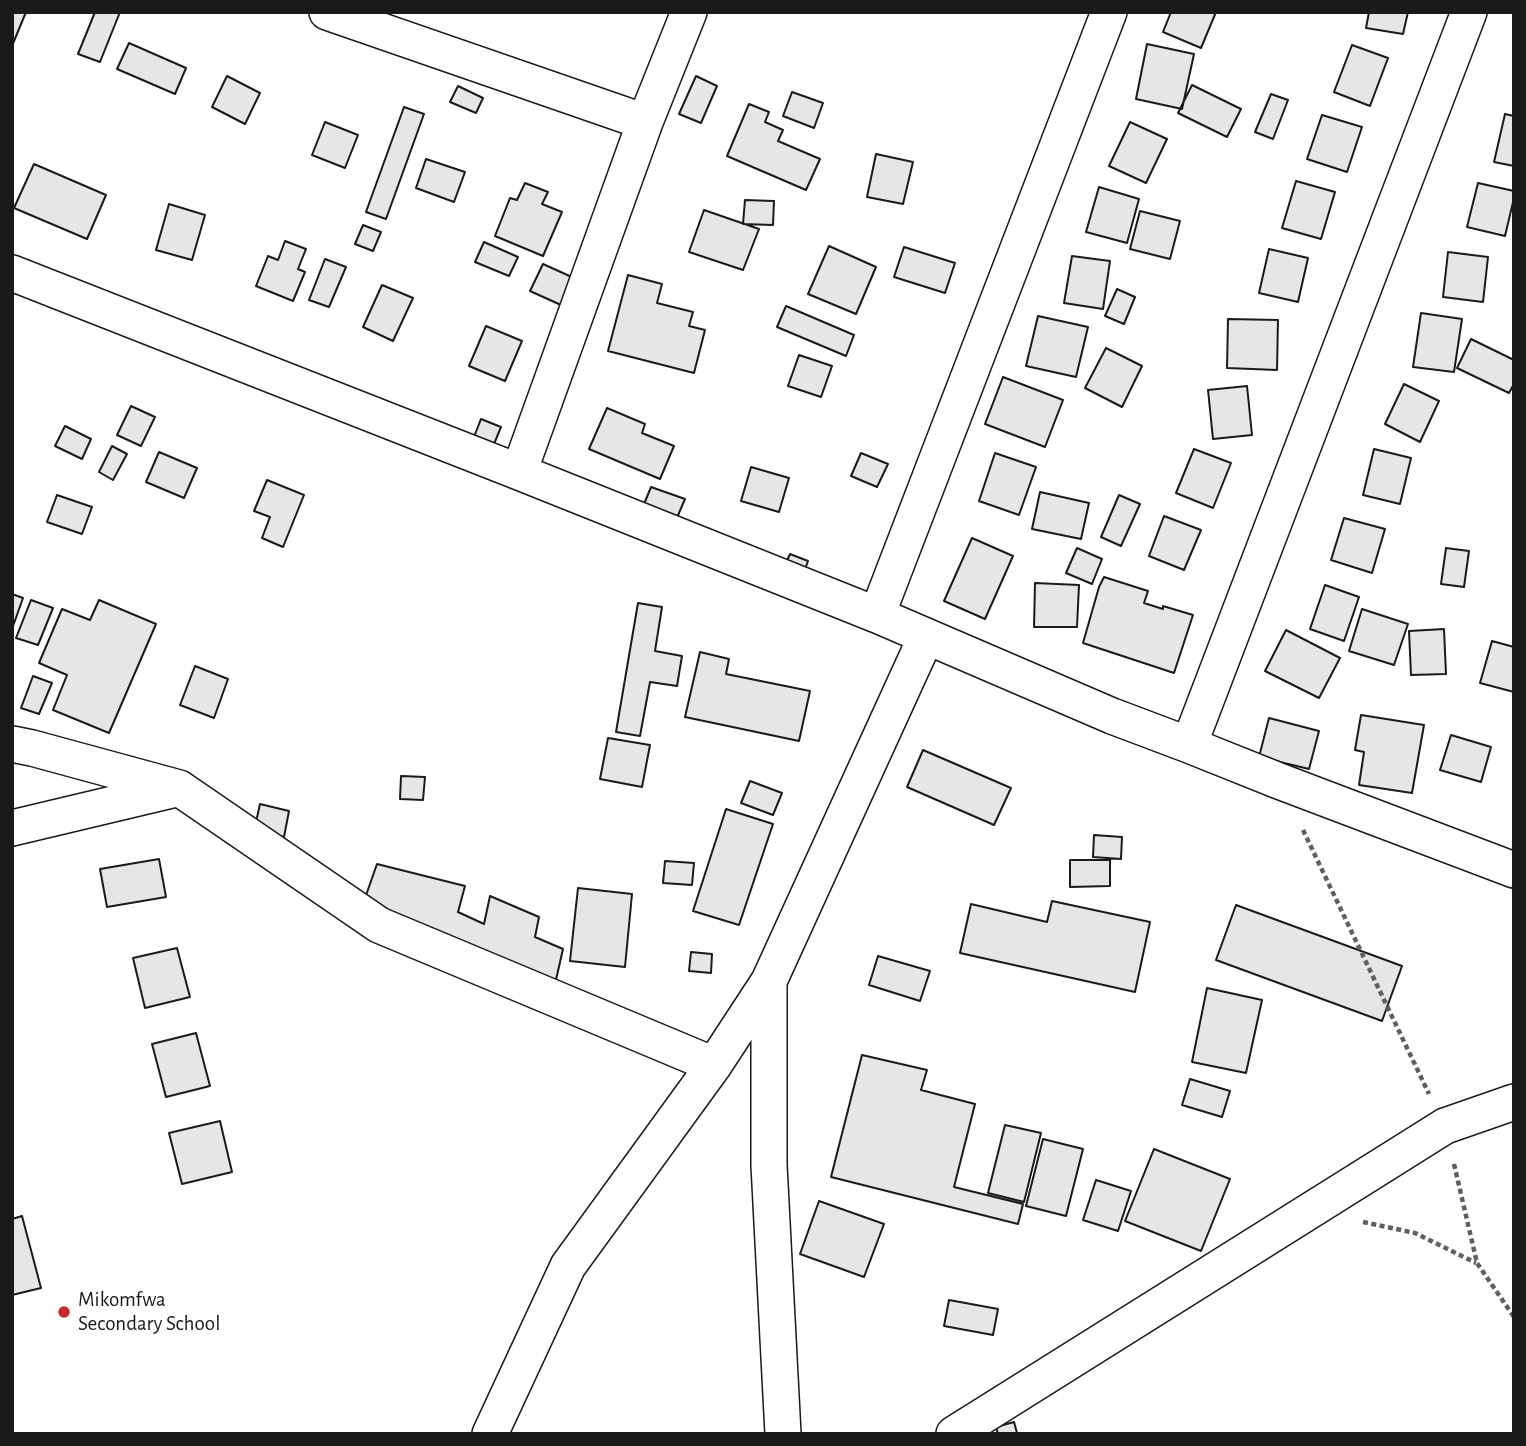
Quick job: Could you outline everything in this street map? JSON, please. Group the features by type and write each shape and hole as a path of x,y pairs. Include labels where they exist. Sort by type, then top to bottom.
{"street":[{"path":"327,12 645,122"},
{"path":"519,472 645,122 689,12"},
{"path":"877,615 1109,12"},
{"path":"1189,745 1469,12"},
{"path":"12,273 877,615 1112,716 1513,869"},
{"path":"489,1434 568,1266 715,1065 769,981 926,637"},
{"path":"12,744 179,788 379,925 715,1065"},
{"path":"12,828 179,788"},
{"path":"769,981 769,1165 783,1434"},
{"path":"954,1434 1445,1126 1514,1101"}],"path":[{"path":"1279,781 1445,1126 1477,1263 1514,1317"},
{"path":"1309,1211 1415,1233 1477,1263"}],"building":[{"path":"12,12 26,12 12,46"},
{"path":"95,12 120,12 100,62 78,54"},
{"path":"1171,12 1216,12 1201,48 1163,32"},
{"path":"1369,12 1408,12 1403,34 1366,28"},
{"path":"129,43 186,68 175,94 117,69"},
{"path":"1147,44 1194,54 1182,109 1136,99"},
{"path":"1352,45 1388,58 1370,106 1334,92"},
{"path":"227,76 260,93 245,124 212,107"},
{"path":"696,76 717,86 701,123 679,114"},
{"path":"1192,85 1241,109 1227,137 1178,113"},
{"path":"458,86 483,98 476,113 450,102"},
{"path":"792,92 823,103 814,128 783,116"},
{"path":"1271,94 1288,100 1273,139 1255,132"},
{"path":"749,104 769,112 765,122 783,130 778,141 820,159 806,190 727,156"},
{"path":"404,107 424,114 386,219 366,212"},
{"path":"1505,114 1514,116 1514,166 1494,162"},
{"path":"1322,115 1362,127 1347,172 1307,159"},
{"path":"325,122 358,135 345,168 312,155"},
{"path":"1130,122 1167,139 1146,183 1109,166"},
{"path":"876,154 913,162 903,204 867,197"},
{"path":"426,159 465,172 454,202 416,188"},
{"path":"34,164 106,195 87,239 14,208"},
{"path":"1296,181 1335,192 1321,239 1282,228"},
{"path":"525,183 548,192 542,204 562,212 543,256 495,236 510,198 517,200"},
{"path":"1478,183 1514,191 1505,236 1467,227"},
{"path":"1099,187 1139,199 1127,243 1086,232"},
{"path":"745,200 774,201 773,225 743,224"},
{"path":"169,204 205,215 192,260 156,250"},
{"path":"704,210 759,229 743,270 689,252"},
{"path":"1140,211 1180,221 1170,259 1130,249"},
{"path":"363,225 381,232 373,251 355,244"},
{"path":"285,241 306,249 298,269 305,272 293,301 256,286 268,256 278,260"},
{"path":"484,242 518,257 509,276 475,262"},
{"path":"829,246 876,267 856,314 808,294"},
{"path":"904,247 955,263 945,293 894,277"},
{"path":"1269,249 1308,258 1298,302 1259,293"},
{"path":"1448,252 1488,257 1483,302 1443,297"},
{"path":"1072,256 1110,261 1103,309 1064,303"},
{"path":"325,259 346,267 329,307 309,300"},
{"path":"543,264 574,278 561,305 530,291"},
{"path":"628,275 662,284 657,303 693,312 689,326 705,330 694,373 608,351"},
{"path":"382,285 413,298 393,341 363,327"},
{"path":"1117,289 1135,297 1124,324 1105,316"},
{"path":"786,306 854,335 846,356 777,327"},
{"path":"1421,313 1462,319 1454,372 1413,367"},
{"path":"1038,316 1088,327 1076,377 1026,366"},
{"path":"1228,319 1278,320 1277,370 1227,368"},
{"path":"486,326 522,341 505,381 469,366"},
{"path":"1471,339 1514,360 1514,384 1509,393 1457,368"},
{"path":"1106,348 1142,366 1122,407 1085,388"},
{"path":"799,355 832,366 821,397 788,386"},
{"path":"1003,377 1063,400 1045,447 985,424"},
{"path":"1404,384 1439,401 1420,442 1385,424"},
{"path":"1247,386 1252,435 1213,439 1208,390"},
{"path":"131,406 155,417 141,446 117,435"},
{"path":"607,408 645,424 642,433 674,446 660,479 589,449"},
{"path":"481,419 501,427 492,449 472,442"},
{"path":"65,426 91,439 82,459 55,446"},
{"path":"112,446 127,454 113,480 99,472"},
{"path":"1194,449 1231,463 1213,508 1176,493"},
{"path":"1374,449 1411,458 1400,504 1363,495"},
{"path":"159,452 197,468 184,498 146,482"},
{"path":"861,453 888,464 877,487 851,476"},
{"path":"995,453 1036,467 1019,515 979,501"},
{"path":"751,467 789,478 779,512 741,501"},
{"path":"267,480 304,495 283,547 262,538 270,517 254,511"},
{"path":"651,487 685,499 673,527 640,514"},
{"path":"1040,492 1089,503 1081,539 1032,529"},
{"path":"57,495 92,507 82,534 47,522"},
{"path":"1119,495 1140,504 1121,546 1101,537"},
{"path":"1164,516 1201,530 1184,570 1149,556"},
{"path":"1344,518 1385,529 1372,573 1331,560"},
{"path":"972,538 1013,556 985,619 944,601"},
{"path":"1077,548 1102,559 1092,584 1066,573"},
{"path":"1446,548 1469,551 1464,587 1441,584"},
{"path":"790,554 808,561 804,572 785,565"},
{"path":"1104,577 1148,591 1144,603 1193,615 1174,673 1083,643"},
{"path":"1035,583 1079,585 1077,627 1034,627"},
{"path":"1325,585 1359,597 1344,641 1310,629"},
{"path":"12,594 23,598 12,629"},
{"path":"31,600 53,608 38,645 16,638"},
{"path":"99,600 156,624 109,733 53,710 67,675 39,663 62,609 90,620"},
{"path":"638,603 662,607 655,651 682,656 677,686 650,682 640,736 616,732"},
{"path":"1362,609 1408,624 1394,665 1349,651"},
{"path":"1444,629 1446,674 1411,675 1409,631"},
{"path":"1286,630 1340,658 1319,698 1265,671"},
{"path":"1492,641 1514,647 1514,692 1480,683"},
{"path":"700,652 729,659 726,674 810,691 799,741 685,717"},
{"path":"195,666 228,679 214,718 180,705"},
{"path":"33,676 52,683 39,714 21,708"},
{"path":"1361,715 1424,725 1412,793 1359,785 1364,752 1355,750"},
{"path":"1269,718 1319,731 1309,769 1259,757"},
{"path":"1451,735 1491,747 1481,782 1440,770"},
{"path":"608,738 650,745 642,787 600,779"},
{"path":"923,750 1011,788 994,825 907,787"},
{"path":"401,776 425,777 423,800 400,799"},
{"path":"750,781 782,793 773,815 741,803"},
{"path":"260,804 289,811 284,837 254,831"},
{"path":"726,809 773,824 739,925 693,911"},
{"path":"1094,835 1122,837 1121,859 1093,857"},
{"path":"159,859 166,897 107,907 100,869"},
{"path":"1070,860 1110,860 1110,886 1070,887"},
{"path":"665,861 694,863 692,885 663,883"},
{"path":"377,864 465,886 458,912 484,924 490,896 539,917 535,937 563,949 553,993 364,901"},
{"path":"578,888 632,894 625,967 570,961"},
{"path":"1052,901 1150,922 1135,992 960,953 971,904 1047,922"},
{"path":"1236,905 1402,966 1382,1021 1216,960"},
{"path":"177,948 190,997 145,1008 133,958"},
{"path":"691,952 712,954 711,973 689,971"},
{"path":"878,956 930,971 920,1001 869,985"},
{"path":"1207,988 1262,1000 1246,1073 1192,1062"},
{"path":"196,1033 210,1086 166,1097 152,1044"},
{"path":"862,1055 927,1070 921,1090 975,1104 954,1187 1023,1204 1018,1224 831,1177"},
{"path":"1190,1079 1230,1091 1222,1117 1182,1105"},
{"path":"220,1121 232,1172 182,1184 169,1133"},
{"path":"1005,1125 1041,1133 1024,1202 988,1193"},
{"path":"1043,1139 1083,1149 1066,1216 1026,1206"},
{"path":"1154,1149 1230,1179 1201,1251 1125,1221"},
{"path":"1096,1180 1131,1191 1118,1231 1083,1220"},
{"path":"819,1201 884,1224 864,1277 800,1254"},
{"path":"22,1216 41,1288 12,1295 12,1219"},
{"path":"949,1300 998,1309 993,1335 944,1326"},
{"path":"1014,1422 1017,1433 998,1434 996,1427"}],"place":[{"name":"Mikomfwa Secondary School","path":"64,1312"}]}
